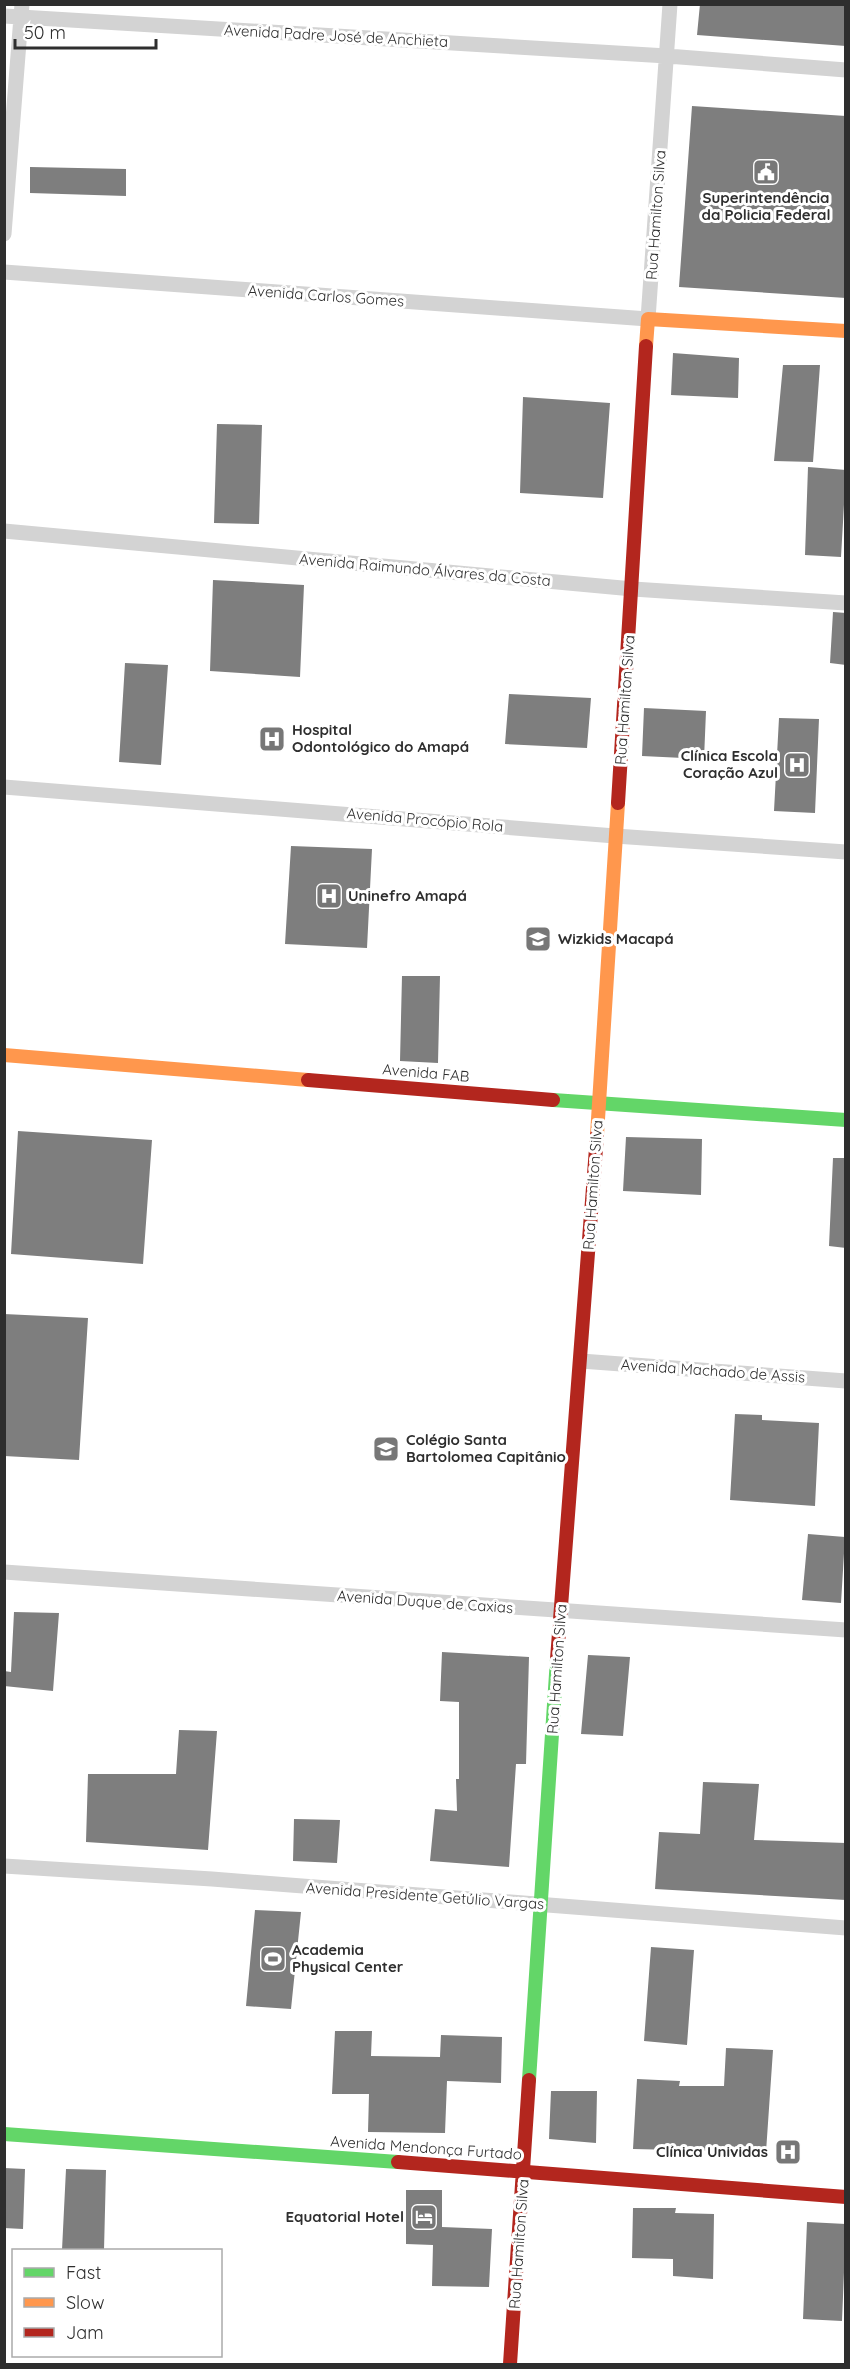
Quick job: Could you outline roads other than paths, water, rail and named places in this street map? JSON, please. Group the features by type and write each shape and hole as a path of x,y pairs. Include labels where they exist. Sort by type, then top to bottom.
{"street":[{"name":"Rua Hamilton Silva","path":"510,2364 560,1612 599,1104 670,4"},
{"name":"Avenida Padre José de Anchieta","path":"4,16 22,11 846,70"},
{"path":"4,234 22,11"},
{"name":"Avenida Carlos Gomes","path":"4,272 648,319"},
{"path":"648,319 846,332"},
{"name":"Avenida Raimundo Álvares da Costa","path":"4,531 633,589 846,603"},
{"name":"Avenida Procópio Rola","path":"4,787 615,836 846,852"},
{"name":"Avenida FAB","path":"4,1055 599,1104 846,1120"},
{"name":"Avenida Machado de Assis","path":"581,1361 846,1381"},
{"name":"Avenida Duque de Caxias","path":"4,1572 846,1630"},
{"name":"Avenida Presidente Getúlio Vargas","path":"4,1866 212,1879 846,1928"},
{"name":"Avenida Mendonça Furtado","path":"4,2134 206,2147 846,2197"}],"place":[{"name":"Superintendência da Policia Federal","path":"766,172"},
{"name":"Hospital Odontológico do Amapá","path":"272,739"},
{"name":"Clínica Escola Coração Azul","path":"797,765"},
{"name":"Uninefro Amapá","path":"329,896"},
{"name":"Wizkids Macapá","path":"538,939"},
{"name":"Colégio Santa Bartolomea Capitânio","path":"386,1449"},
{"name":"Academia Physical Center","path":"273,1959"},
{"name":"Clínica Unividas","path":"788,2152"},
{"name":"Equatorial Hotel","path":"424,2217"}]}
